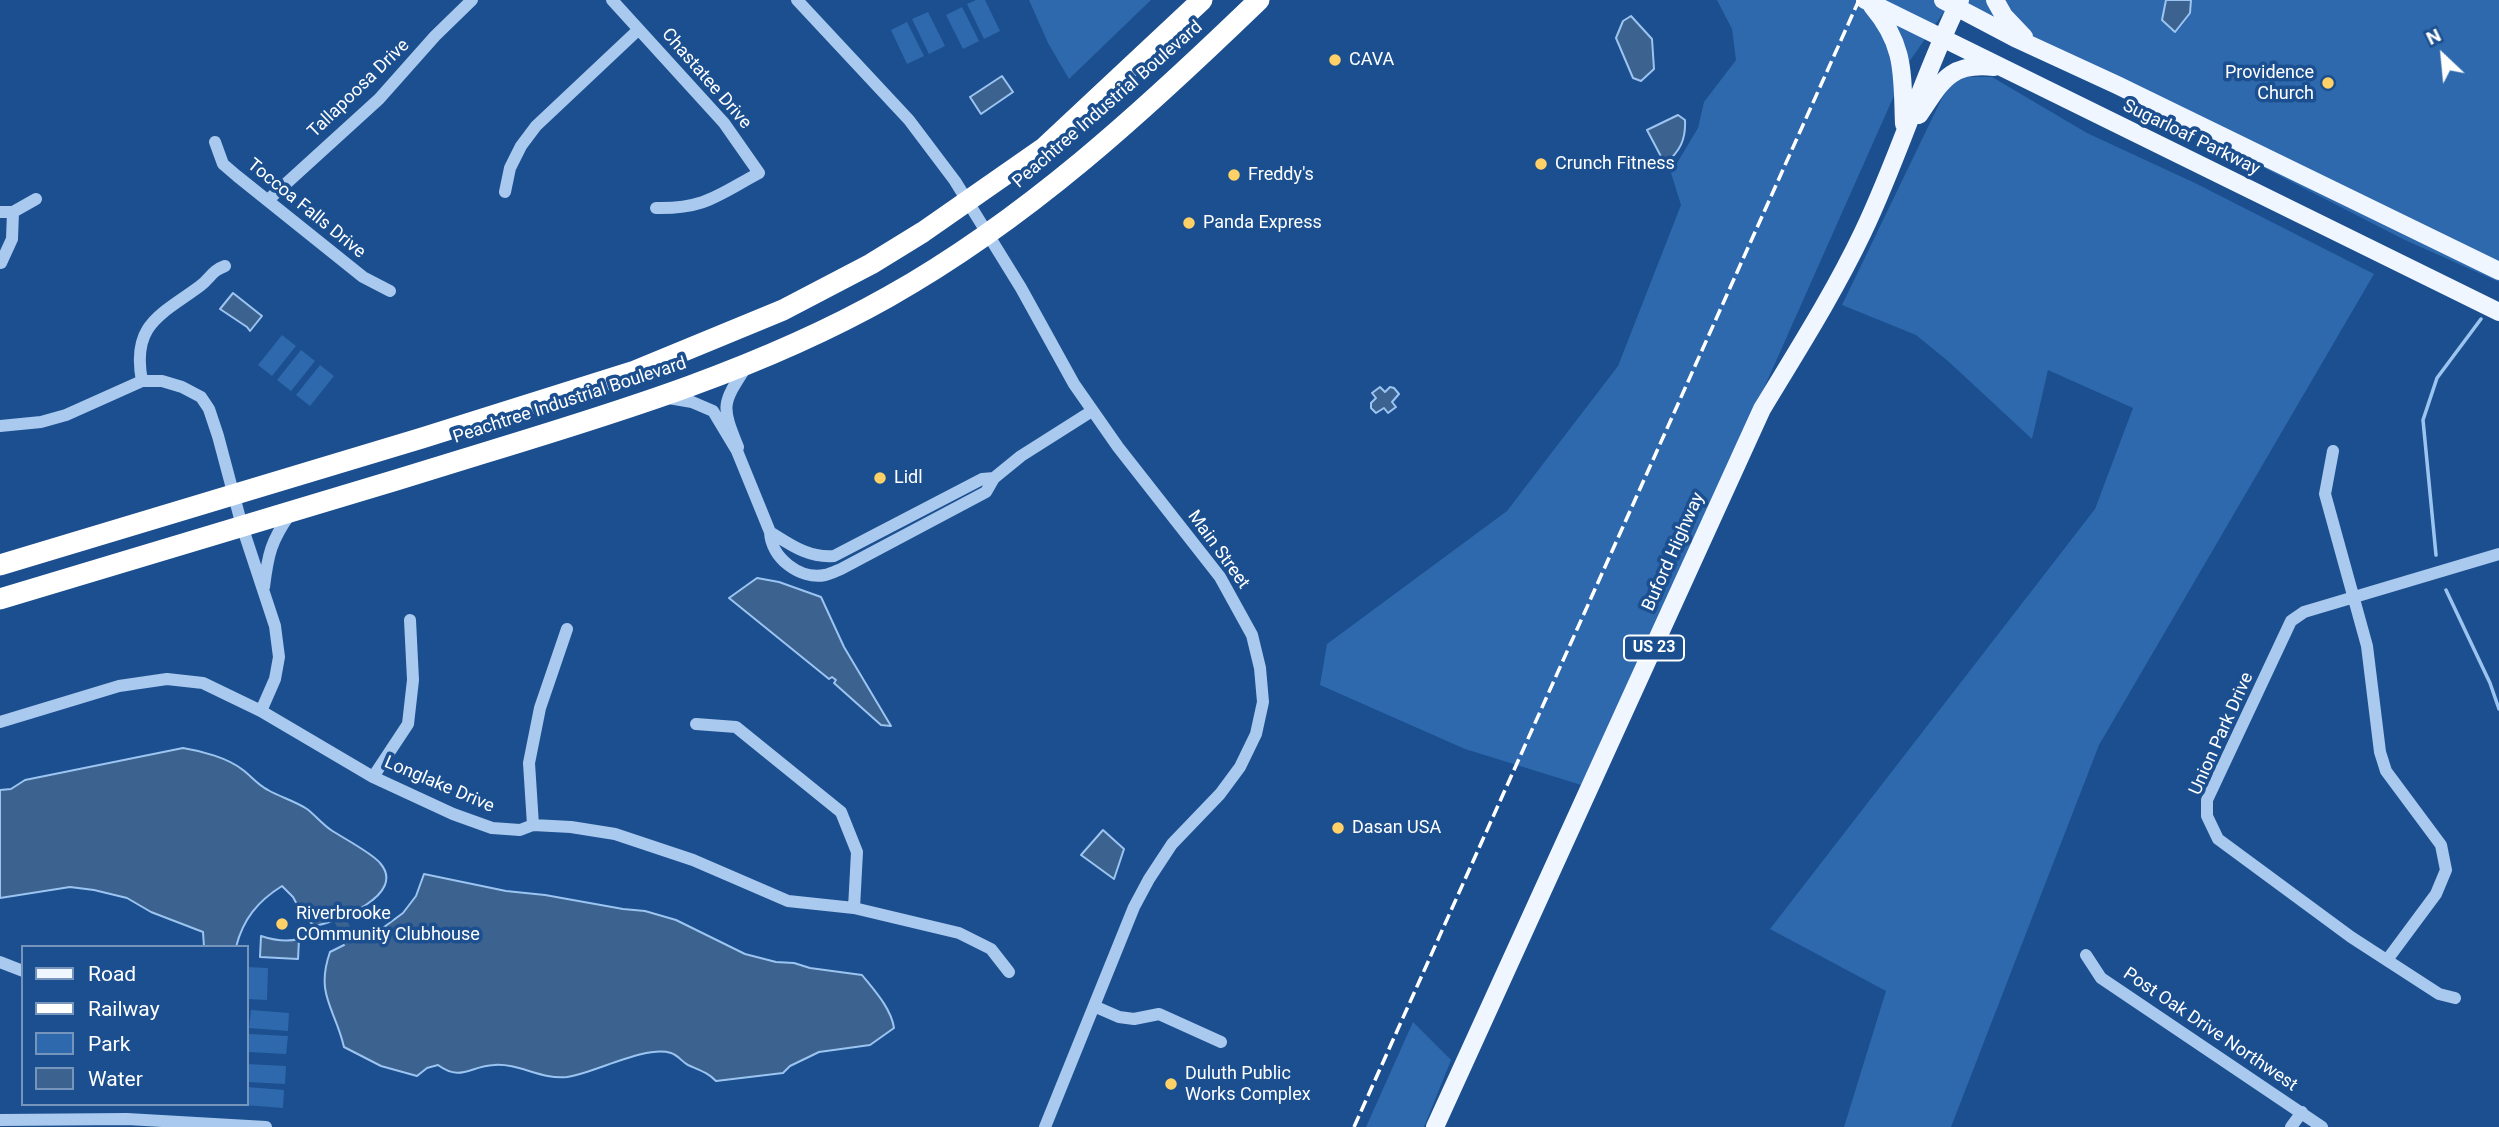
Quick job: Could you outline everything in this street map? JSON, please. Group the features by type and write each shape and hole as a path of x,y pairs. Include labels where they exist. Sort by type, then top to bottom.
{"highway":[{"name":"Peachtree Industrial Boulevard","path":"0,565 635,371 783,310 871,264 1045,147 1202,0"},
{"name":"Peachtree Industrial Boulevard","path":"0,599 662,397 802,341 886,298 989,234 1102,145 1259,0"}],"main road":[{"path":"1995,0 2004,16 2031,45"},
{"path":"1866,1 1883,19 1895,39 1901,63 1905,130"},
{"name":"Sugarloaf Parkway","path":"1866,1 2499,312"},
{"name":"Sugarloaf Parkway","path":"1953,2 2031,45 2499,271"},
{"name":"Buford Highway","path":"1435,1127 1762,409 1812,326 1863,232 1942,37 1953,2"},
{"path":"1905,130 1944,78 1958,69 1973,65 2009,71"}],"street":[{"name":"Tallapoosa Drive","path":"268,200 379,99 472,0"},
{"name":"Chastatee Drive","path":"611,0 724,123 759,173 703,204 656,208"},
{"name":"Main Street","path":"797,0 909,120 968,201 1092,411 1220,577 1252,635 1260,668 1263,702 1256,734 1240,767 1220,794 1172,844 1149,878 1134,907 1096,1007 1045,1127"},
{"path":"505,192 510,168 521,146 536,126 638,30"},
{"name":"Toccoa Falls Drive","path":"215,142 223,164 363,277 390,291"},
{"path":"1,263 12,239 6,212 36,199"},
{"path":"142,380 138,361 145,330 163,312 203,284 214,270 225,266"},
{"path":"737,451 738,447 726,416 726,400 749,362"},
{"path":"0,426 41,422 66,415 142,380 162,381 201,397 209,409 242,526 275,626 279,657 275,678 261,711"},
{"path":"662,397 692,402 713,411 737,451 770,532 770,539 780,557 786,564 807,575 823,575 841,569 986,492 994,478 1021,456 1092,411"},
{"path":"2333,451 2325,494 2367,646 2380,752 2386,771 2441,845 2446,870 2436,894 2387,960"},
{"path":"770,532 799,550 834,556 982,479 994,478"},
{"path":"263,591 268,555 275,536 291,512"},
{"name":"Union Park Drive","path":"2455,998 2439,994 2351,937 2218,839 2207,816 2207,800 2291,621 2305,612 2499,554"},
{"path":"373,776 408,724 413,680 410,620"},
{"path":"533,825 529,763 540,708 567,629"},
{"name":"Longlake Drive","path":"0,722 119,686 167,679 203,683 261,711 373,776 453,814 492,828 520,830 533,825 571,827 615,834 693,860 788,901 854,908 959,933 991,949 1009,972"},
{"path":"696,724 736,727 841,812 857,852 854,908"},
{"name":"Post Oak Drive Northwest","path":"2086,955 2101,978 2322,1127"},
{"path":"0,962 21,970"},
{"path":"1096,1007 1119,1017 1135,1019 1160,1014 1221,1042"},
{"path":"2291,1127 2302,1112"},
{"path":"0,1120 266,1127"}],"green space":[{"path":"985,0 1000,31 984,39 967,4"},
{"path":"1029,0 1151,0 1069,79 1048,43"},
{"path":"1717,0 2499,0 2499,282 2405,240 1948,6 1909,62 1716,496 1591,788 1465,749 1320,685 1327,644 1507,511 1618,366 1681,205 1671,173 1698,128 1704,102 1736,60 1732,29"},
{"path":"962,7 979,41 963,49 946,15"},
{"path":"928,12 945,46 929,54 912,19"},
{"path":"907,22 924,56 907,64 891,30"},
{"path":"1967,77 1992,77 2087,133 2195,183 2374,274 2099,745 1951,1127 1844,1127 1886,991 1770,929 2095,509 2133,408 2048,370 2032,439 1916,335 1842,305 1942,98 1952,83"},
{"path":"282,335 296,346 272,376 258,365"},
{"path":"301,350 315,361 291,391 277,380"},
{"path":"320,365 334,376 310,406 296,395"},
{"path":"248,967 268,968 267,1000 248,999"},
{"path":"251,1010 289,1013 288,1031 249,1028"},
{"path":"1413,1022 1451,1060 1424,1127 1366,1127"},
{"path":"249,1034 288,1036 286,1054 248,1052"},
{"path":"248,1064 286,1066 285,1084 248,1082"},
{"path":"248,1087 284,1090 283,1108 248,1105"}],"water":[{"path":"2166,0 2191,0 2190,13 2175,32 2162,20"},
{"path":"1631,16 1652,39 1654,69 1641,81 1633,78 1616,38 1623,21"},
{"path":"1002,76 1013,92 981,114 970,97"},
{"path":"1678,115 1685,120 1683,139 1678,150 1665,164 1647,130"},
{"path":"233,293 262,316 250,331 220,309"},
{"path":"1380,387 1385,392 1390,387 1394,388 1399,394 1392,402 1396,407 1388,413 1384,408 1376,413 1371,408 1371,403 1376,398 1372,393"},
{"path":"757,578 779,582 821,597 844,647 891,726 881,725 834,683 836,680 832,677 829,679 729,598"},
{"path":"183,748 206,753 230,762 264,788 307,809 328,828 364,850 380,863 386,875 385,886 366,905 352,913 314,926 282,886 253,912 237,945 204,945 203,932 151,912 127,898 94,890 70,887 0,898 0,790 11,789 25,780"},
{"path":"1103,830 1124,849 1114,879 1081,855"},
{"path":"424,874 506,891 645,911 676,920 745,954 776,962 862,975 886,1006 894,1028 870,1045 819,1052 790,1066 783,1073 716,1081 673,1054 660,1052 634,1056 567,1077 548,1076 503,1065 459,1073 438,1065 427,1068 417,1076 381,1066 344,1047 325,991 326,967 330,952 376,933 403,913 416,896"},
{"path":"261,936 280,940 299,939 298,959 260,957"}],"waterway":[{"path":"2436,555 2423,420 2437,378 2481,319"},
{"path":"2446,590 2490,683 2499,709"},
{"path":"340,919 350,942"}],"railway":[{"path":"1354,1127 1859,0"}],"place":[{"name":"CAVA","path":"1335,60"},
{"name":"Providence Church","path":"2328,83"},
{"name":"Crunch Fitness","path":"1541,164"},
{"name":"Freddy's","path":"1234,175"},
{"name":"Panda Express","path":"1189,223"},
{"name":"Lidl","path":"880,478"},
{"name":"Dasan USA","path":"1338,828"},
{"name":"Riverbrooke COmmunity Clubhouse","path":"282,924"},
{"name":"Duluth Public Works Complex","path":"1171,1084"}]}
